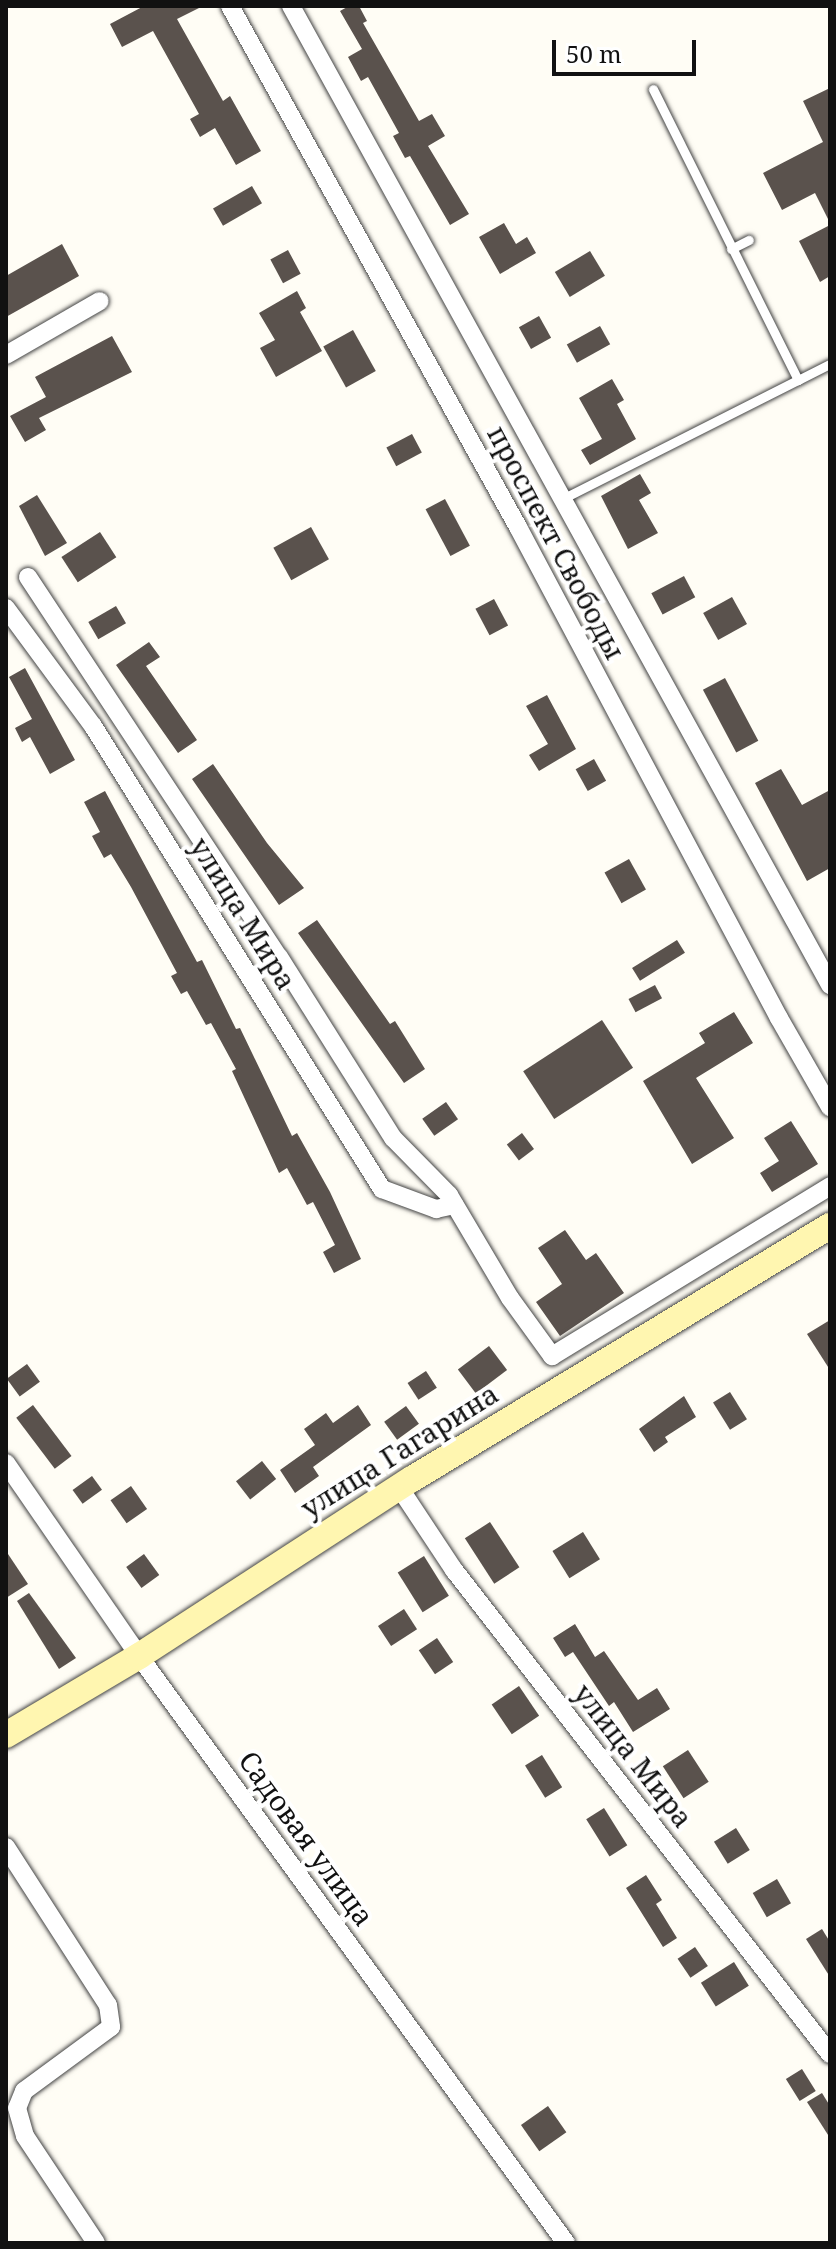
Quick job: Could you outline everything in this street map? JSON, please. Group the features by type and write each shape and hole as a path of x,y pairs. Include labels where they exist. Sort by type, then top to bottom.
{"main road":[{"name":"улица Гагарина","path":"6,1735 139,1656 399,1487 830,1226"}],"street":[{"name":"проспект Свободы","path":"230,6 518,527 830,1107"},
{"name":"проспект Свободы","path":"291,6 560,500 830,985"},
{"path":"6,355 100,301"},
{"name":"улица Мира","path":"28,577 279,957 393,1138 455,1205 510,1298 552,1356 830,1186"},
{"name":"улица Мира","path":"6,608 93,726 382,1189 436,1209 455,1205"},
{"name":"Садовая улица","path":"6,1463 139,1656 566,2243"},
{"name":"улица Мира","path":"399,1487 454,1570 830,2054"},
{"path":"6,1847 108,2005 111,2027 24,2091 17,2108 25,2136 96,2243"}],"lane":[{"path":"653,89 798,380"},
{"path":"731,249 749,240"},
{"path":"560,500 830,364"}],"building":[{"path":"144,6 203,6 177,19 223,101 230,96 261,151 236,165 215,128 200,137 190,119 199,114 153,31 122,47 110,24"},
{"path":"349,6 359,6 367,21 363,23 419,121 432,114 445,136 428,146 469,214 450,225 410,156 405,158 393,136 399,133 368,77 361,81 348,57 362,49 340,11"},
{"path":"830,88 830,223 815,193 782,210 763,173 823,142 803,101"},
{"path":"252,186 262,203 223,226 213,208"},
{"path":"504,223 516,244 527,237 536,253 500,274 479,237"},
{"path":"830,225 830,276 820,282 799,241"},
{"path":"62,244 79,276 6,317 6,276"},
{"path":"288,250 301,274 283,283 270,259"},
{"path":"590,251 605,276 570,297 555,272"},
{"path":"297,291 306,308 300,312 322,351 276,377 260,348 275,340 259,313"},
{"path":"539,316 551,338 531,349 519,327"},
{"path":"600,326 610,344 577,363 567,344"},
{"path":"353,330 376,371 346,388 323,346"},
{"path":"112,336 132,372 39,418 46,430 25,442 10,416 46,397 35,377"},
{"path":"612,379 624,400 617,404 636,439 590,465 581,450 602,439 579,398"},
{"path":"412,434 422,453 396,466 386,448"},
{"path":"640,474 651,493 639,500 658,533 628,549 601,496"},
{"path":"37,495 67,543 45,556 19,506"},
{"path":"445,499 470,546 450,556 426,509"},
{"path":"311,527 329,559 291,580 273,548"},
{"path":"100,532 116,557 78,582 61,557"},
{"path":"684,576 695,597 663,615 651,593"},
{"path":"732,597 747,624 718,640 703,613"},
{"path":"494,599 508,625 490,635 475,609"},
{"path":"116,606 126,623 98,639 88,622"},
{"path":"149,642 160,657 146,666 197,740 178,753 116,665"},
{"path":"25,668 75,760 50,774 30,737 22,742 15,728 32,719 9,677"},
{"path":"725,678 758,741 736,752 703,690"},
{"path":"547,695 576,749 539,771 529,755 548,744 526,706"},
{"path":"594,759 606,781 588,791 576,769"},
{"path":"213,764 267,843 304,888 279,905 192,779"},
{"path":"781,769 802,805 830,790 830,868 807,881 755,783"},
{"path":"105,791 197,962 202,960 236,1029 240,1028 292,1136 297,1133 330,1192 361,1259 334,1273 323,1252 335,1245 313,1202 307,1205 287,1168 279,1173 232,1071 236,1069 211,1023 206,1025 187,991 181,994 171,976 177,973 131,887 111,854 104,858 92,836 100,832 84,802"},
{"path":"629,859 646,890 621,903 605,873"},
{"path":"317,920 390,1024 395,1021 425,1069 404,1083 298,933"},
{"path":"677,940 685,953 640,981 632,968"},
{"path":"655,985 662,998 636,1012 629,999"},
{"path":"734,1012 753,1043 696,1078 734,1138 692,1164 643,1081 705,1043 699,1033"},
{"path":"602,1020 633,1068 554,1119 523,1071"},
{"path":"446,1102 458,1119 434,1136 422,1119"},
{"path":"791,1121 818,1164 772,1192 760,1173 779,1161 764,1138"},
{"path":"522,1133 534,1149 519,1160 507,1144"},
{"path":"565,1230 586,1260 596,1253 624,1293 560,1336 536,1302 562,1284 538,1248"},
{"path":"830,1320 830,1370 807,1334"},
{"path":"489,1346 507,1370 476,1393 458,1369"},
{"path":"27,1364 40,1382 20,1396 7,1379"},
{"path":"426,1371 437,1388 418,1400 408,1383"},
{"path":"730,1392 747,1419 730,1430 713,1403"},
{"path":"684,1396 696,1417 665,1437 668,1442 654,1452 639,1429"},
{"path":"33,1405 72,1456 55,1469 16,1418"},
{"path":"358,1405 371,1425 313,1467 319,1476 295,1493 280,1470 315,1445 304,1429 326,1413 333,1423"},
{"path":"406,1406 419,1424 397,1440 384,1422"},
{"path":"262,1461 276,1479 250,1499 236,1481"},
{"path":"92,1476 102,1490 83,1504 73,1490"},
{"path":"131,1486 147,1509 127,1523 111,1500"},
{"path":"490,1522 519,1567 494,1584 465,1538"},
{"path":"583,1532 600,1559 569,1578 552,1551"},
{"path":"6,1551 28,1584 6,1598"},
{"path":"144,1554 159,1575 141,1588 126,1567"},
{"path":"424,1556 449,1596 423,1612 398,1572"},
{"path":"29,1593 76,1658 59,1669 17,1601"},
{"path":"404,1609 417,1629 391,1646 378,1626"},
{"path":"575,1624 595,1657 604,1651 638,1700 657,1688 670,1709 633,1732 614,1702 609,1706 573,1652 565,1657 553,1638"},
{"path":"437,1638 453,1662 435,1674 419,1650"},
{"path":"519,1686 539,1716 512,1734 492,1704"},
{"path":"688,1750 709,1782 684,1798 663,1766"},
{"path":"542,1755 562,1787 545,1798 525,1766"},
{"path":"604,1808 627,1845 610,1856 586,1819"},
{"path":"736,1828 750,1850 728,1864 714,1842"},
{"path":"646,1875 662,1900 656,1904 677,1938 663,1947 626,1888"},
{"path":"777,1879 791,1903 767,1917 753,1893"},
{"path":"822,1929 830,1942 830,1977 806,1939"},
{"path":"695,1947 708,1966 690,1978 678,1959"},
{"path":"734,1962 749,1986 716,2006 701,1983"},
{"path":"802,2069 816,2091 800,2101 786,2079"},
{"path":"822,2093 830,2106 830,2138 807,2102"},
{"path":"548,2106 566,2132 539,2151 521,2125"}]}
